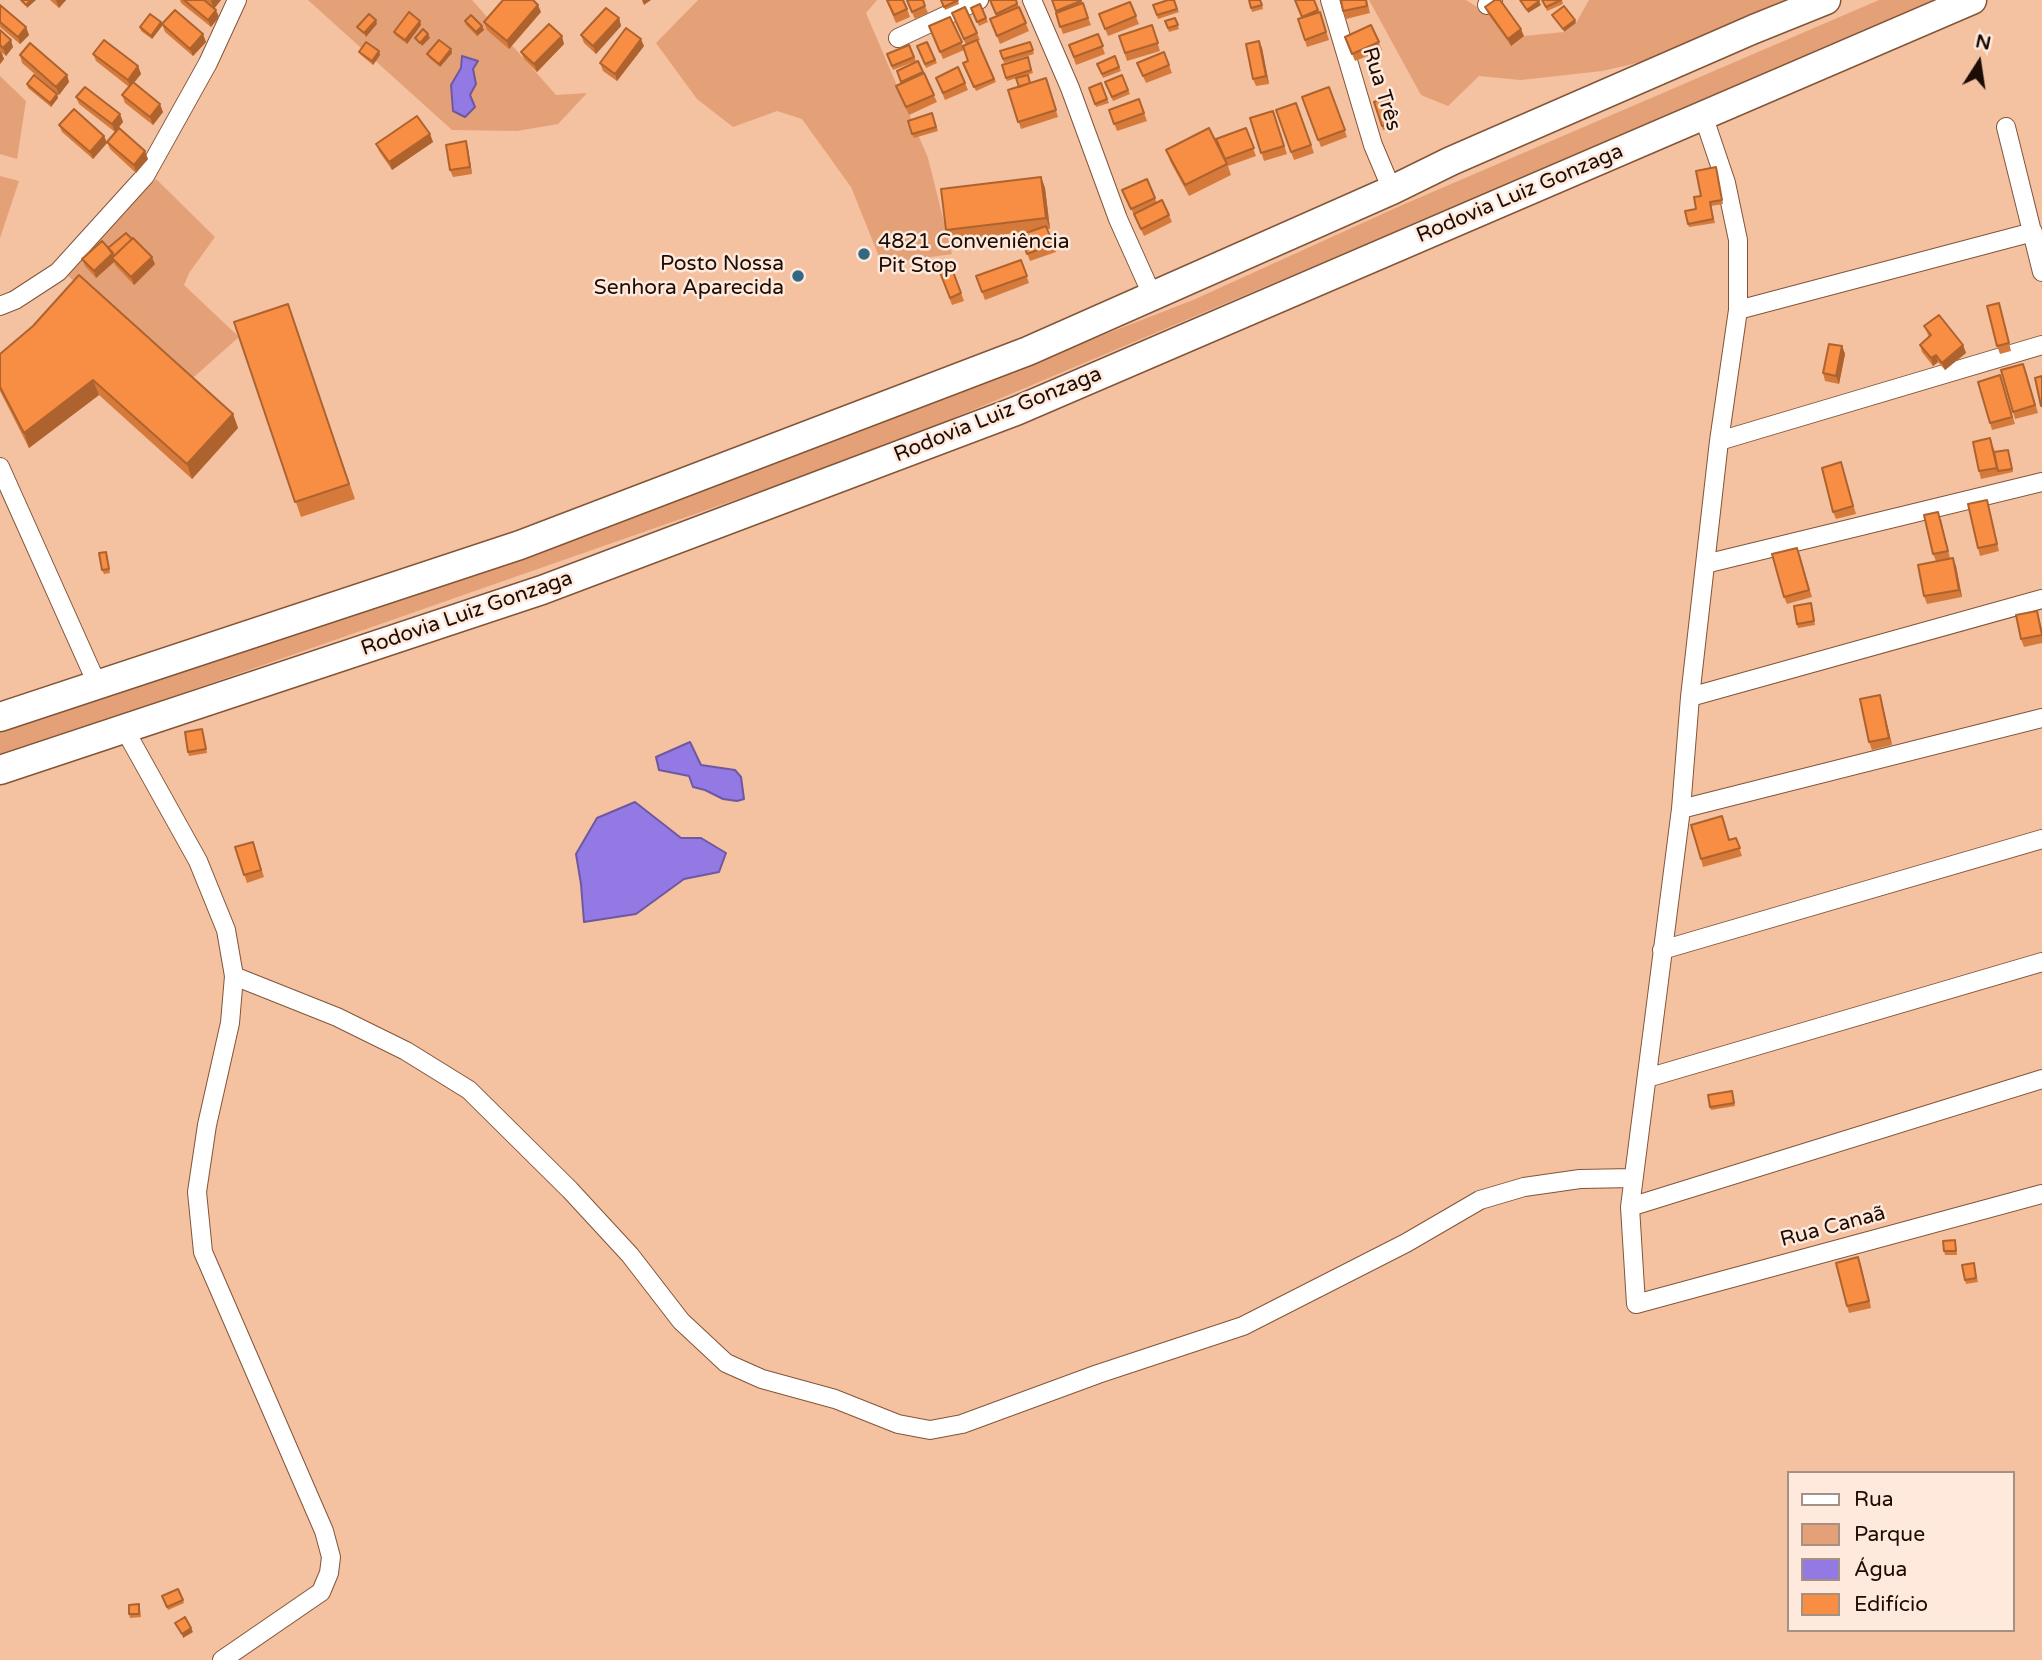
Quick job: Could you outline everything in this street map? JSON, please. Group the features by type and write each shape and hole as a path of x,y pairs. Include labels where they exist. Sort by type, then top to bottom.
{"highway":[{"path":"0,717 520,545 1028,351 1153,298 1392,190 1451,160 1826,0"},
{"name":"Rodovia Luiz Gonzaga","path":"0,770 542,590 1017,411 1972,0"}],"street":[{"path":"0,306 15,300 58,272 145,176 208,63 237,0"},
{"path":"898,38 979,0"},
{"path":"1032,0 1070,88 1103,184 1153,298"},
{"name":"Rua Três","path":"1330,0 1373,145 1392,190"},
{"path":"1703,115 1726,183 1738,240 1738,310 1719,441 1690,697 1681,809 1629,1207 2042,1079"},
{"path":"2006,127 2034,203 2033,232 2042,272"},
{"path":"1738,310 2033,232"},
{"path":"1719,441 2042,345"},
{"path":"0,467 98,686"},
{"path":"1706,564 2042,482"},
{"path":"1690,697 2042,599"},
{"path":"1681,809 2042,718"},
{"path":"125,730 198,860 226,930 234,976 230,1023 207,1125 197,1192 203,1252 324,1531 331,1557 329,1573 321,1592 222,1660"},
{"path":"1662,950 2042,839"},
{"path":"1647,1078 2042,962"},
{"path":"234,976 337,1017 406,1051 469,1090 579,1200 630,1255 681,1321 726,1363 762,1379 835,1399 898,1424 930,1430 962,1424 1098,1374 1243,1326 1406,1243 1480,1200 1535,1185 1580,1179 1633,1178"},
{"name":"Rua Canaã","path":"1629,1207 1636,1304 2042,1194"}],"green space":[{"path":"308,0 472,0 556,95 587,93 558,124 517,131 452,130"},
{"path":"698,0 877,0 866,13 928,158 952,254 882,264 851,187 802,119 777,111 733,127 697,99 656,43"},
{"path":"1369,0 1466,0 1488,14 1511,46 1524,36 1564,32 1576,23 1589,0 1795,0 1650,60 1602,71 1521,80 1479,76 1448,106 1421,95"},
{"path":"1879,0 1944,0 878,450 0,757 0,730 374,609 695,494 1193,300 1400,206"},
{"path":"0,76 26,101 17,159 0,154"},
{"path":"0,176 19,181 0,238"},
{"path":"156,179 215,237 189,273 184,285 239,337 186,384 65,273"}],"water":[{"path":"462,56 478,61 473,69 476,84 470,95 475,107 465,117 453,111 451,85 461,68"},
{"path":"690,742 701,765 735,770 741,777 744,799 723,799 693,787 689,776 659,770 656,757"},
{"path":"635,802 681,838 701,838 726,853 719,872 684,879 636,914 584,922 576,854 597,818"}],"building":[{"path":"184,0 204,0 216,10 208,20"},
{"path":"503,0 533,0 538,5 507,41 484,22"},
{"path":"887,0 903,0 907,9 894,15"},
{"path":"907,0 923,0 925,6 912,12"},
{"path":"941,0 958,0 944,7"},
{"path":"990,0 1016,0 1017,4 996,14"},
{"path":"1052,0 1081,0 1081,1 1056,11"},
{"path":"1174,0 1177,9 1157,15 1153,5"},
{"path":"1249,0 1260,0 1262,5 1251,8"},
{"path":"1295,0 1314,0 1318,10 1302,17"},
{"path":"1341,0 1366,0 1367,6 1343,11"},
{"path":"1495,0 1500,0 1521,29 1508,39 1485,7"},
{"path":"1520,0 1538,0 1539,1 1527,10"},
{"path":"1542,0 1561,0 1546,7"},
{"path":"1130,2 1136,16 1105,29 1099,14"},
{"path":"1083,3 1088,18 1060,27 1056,13"},
{"path":"980,4 986,18 977,22 971,8"},
{"path":"0,5 26,27 18,37 0,22"},
{"path":"1564,6 1575,20 1563,29 1552,15"},
{"path":"965,7 977,33 964,39 952,13"},
{"path":"1019,7 1026,23 997,36 990,19"},
{"path":"606,8 619,18 593,46 581,35"},
{"path":"175,10 203,34 190,49 162,24"},
{"path":"409,12 420,21 405,40 394,32"},
{"path":"1320,12 1326,32 1305,40 1298,19"},
{"path":"150,14 161,22 151,36 140,27"},
{"path":"369,14 376,20 364,33 357,27"},
{"path":"471,15 482,26 476,32 465,21"},
{"path":"950,17 962,42 940,52 929,26"},
{"path":"1175,18 1178,25 1168,28 1165,21"},
{"path":"549,24 562,36 534,64 521,52"},
{"path":"1152,25 1158,43 1125,53 1119,36"},
{"path":"1371,25 1379,42 1352,54 1345,37"},
{"path":"626,28 641,39 615,74 600,63"},
{"path":"423,29 428,34 420,43 415,38"},
{"path":"0,30 11,40 3,48 0,45"},
{"path":"1098,34 1103,46 1074,57 1069,45"},
{"path":"104,40 138,66 128,80 93,54"},
{"path":"439,40 451,49 439,64 427,54"},
{"path":"977,40 994,79 974,87 963,63 968,61 963,46"},
{"path":"1259,41 1266,76 1253,79 1246,44"},
{"path":"366,42 379,51 372,61 359,52"},
{"path":"927,42 935,60 925,64 917,46"},
{"path":"1030,42 1033,50 1003,59 1000,51"},
{"path":"30,43 67,75 56,87 20,55"},
{"path":"909,45 914,57 892,66 887,54"},
{"path":"1164,52 1169,65 1143,76 1137,63"},
{"path":"1115,56 1119,67 1102,74 1097,64"},
{"path":"1028,57 1031,70 1006,78 1002,65"},
{"path":"918,61 923,72 901,82 897,71"},
{"path":"958,67 965,83 943,93 936,78"},
{"path":"924,73 934,95 906,107 896,86"},
{"path":"34,75 57,94 50,103 27,84"},
{"path":"1028,75 1030,83 1019,87 1016,78"},
{"path":"1122,75 1128,90 1112,97 1105,82"},
{"path":"1046,78 1056,110 1018,122 1008,90"},
{"path":"133,82 160,104 150,117 122,95"},
{"path":"1101,83 1107,99 1095,104 1089,88"},
{"path":"85,87 120,114 112,124 76,97"},
{"path":"1329,87 1345,130 1318,140 1302,97"},
{"path":"1387,97 1395,122 1382,126 1374,102"},
{"path":"1139,99 1144,113 1114,124 1109,110"},
{"path":"1296,103 1311,145 1291,152 1276,110"},
{"path":"74,109 104,136 90,152 59,125"},
{"path":"1273,111 1284,146 1261,153 1250,118"},
{"path":"932,113 936,127 912,134 908,121"},
{"path":"417,116 430,134 389,162 376,144"},
{"path":"119,128 145,151 134,165 107,142"},
{"path":"1209,128 1227,164 1185,185 1166,150"},
{"path":"1246,128 1254,148 1225,159 1216,139"},
{"path":"466,141 470,167 450,170 446,145"},
{"path":"1716,167 1722,200 1710,202 1713,219 1688,224 1685,211 1696,209 1694,197 1701,196 1696,171"},
{"path":"1041,177 1046,218 946,230 941,189"},
{"path":"1147,179 1155,198 1131,209 1122,190"},
{"path":"1162,200 1169,215 1141,229 1134,214"},
{"path":"1046,226 1053,244 1027,254 1020,235"},
{"path":"126,233 132,239 114,256 108,248"},
{"path":"133,238 152,257 131,277 112,258"},
{"path":"102,241 113,253 94,271 82,259"},
{"path":"1021,260 1027,276 982,292 976,276"},
{"path":"949,261 961,293 950,298 937,265"},
{"path":"79,275 233,414 187,464 93,380 24,433 0,387 0,354 33,326"},
{"path":"1999,303 2009,343 1997,346 1987,306"},
{"path":"288,304 349,484 295,502 234,322"},
{"path":"1939,315 1963,345 1942,363 1936,355 1931,358 1920,345 1931,335 1924,326"},
{"path":"1829,344 1842,346 1836,376 1823,373"},
{"path":"2023,364 2035,405 2013,412 2001,370"},
{"path":"2000,375 2012,417 1990,423 1978,382"},
{"path":"2042,376 2042,406 2041,406 2035,378"},
{"path":"1990,438 1997,468 1979,471 1973,442"},
{"path":"2008,450 2012,469 1998,471 1994,452"},
{"path":"1841,462 1853,506 1833,512 1822,468"},
{"path":"1987,500 1997,544 1978,548 1968,504"},
{"path":"1938,512 1948,551 1933,554 1924,515"},
{"path":"1797,548 1809,590 1784,597 1772,554"},
{"path":"106,552 109,569 102,570 99,553"},
{"path":"1953,558 1959,590 1924,596 1918,565"},
{"path":"1811,603 1814,621 1797,624 1794,606"},
{"path":"2037,611 2042,635 2021,639 2016,615"},
{"path":"1880,695 1889,738 1869,742 1860,699"},
{"path":"202,729 206,749 188,752 185,732"},
{"path":"1722,816 1729,840 1736,838 1740,848 1701,859 1691,825"},
{"path":"253,842 261,870 244,875 235,847"},
{"path":"1732,1091 1734,1103 1710,1107 1708,1095"},
{"path":"1955,1240 1956,1251 1944,1251 1943,1241"},
{"path":"1858,1257 1869,1301 1847,1306 1836,1263"},
{"path":"1974,1263 1976,1278 1965,1280 1962,1265"},
{"path":"178,1589 183,1600 167,1607 162,1596"},
{"path":"139,1604 139,1614 129,1614 129,1605"},
{"path":"185,1617 191,1628 182,1634 175,1623"}],"place":[{"name":"4821 Conveniência Pit Stop","path":"864,254"},
{"name":"Posto Nossa Senhora Aparecida","path":"798,276"}]}
